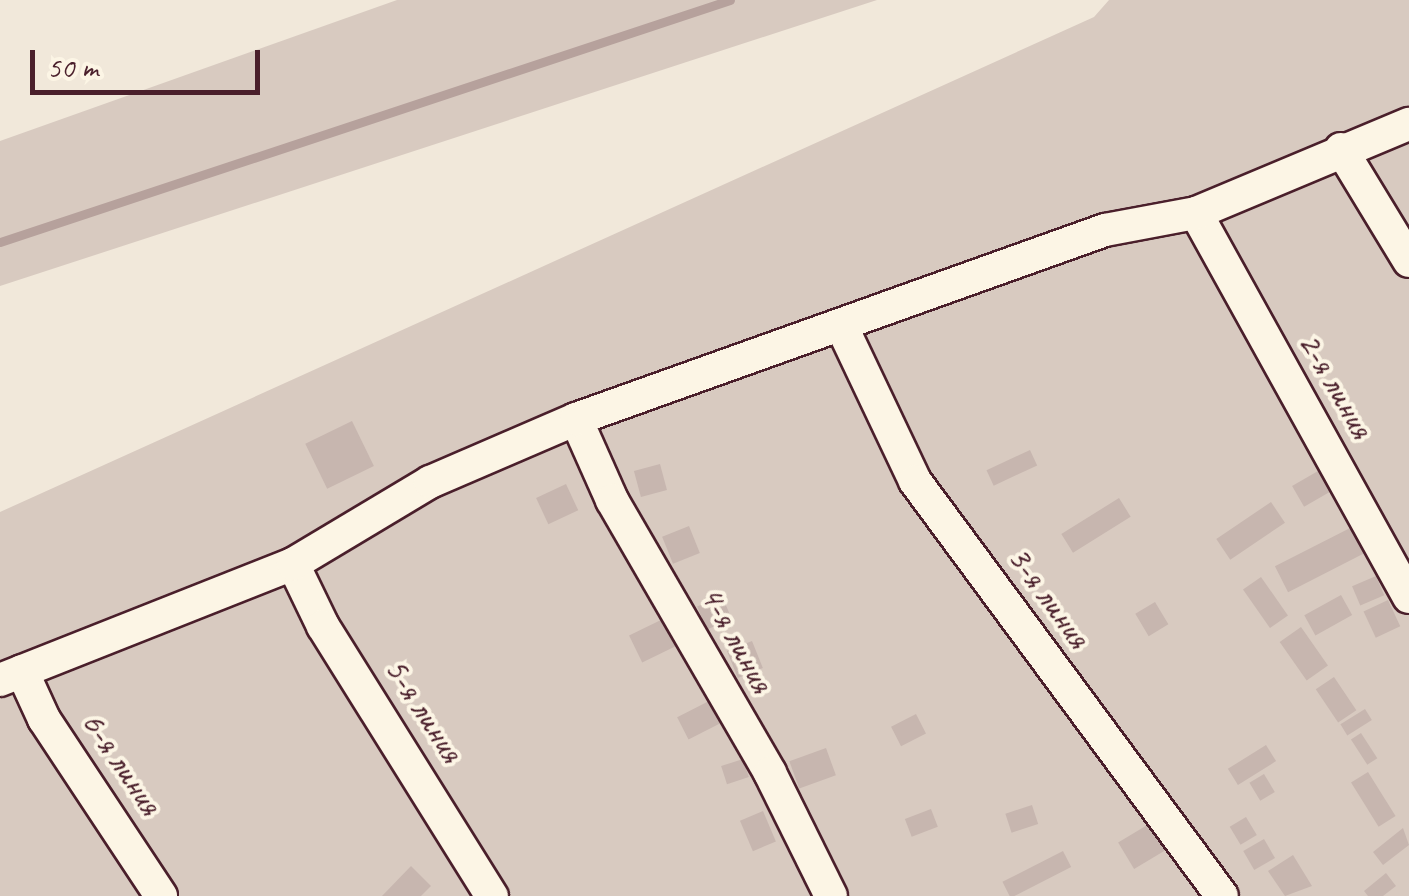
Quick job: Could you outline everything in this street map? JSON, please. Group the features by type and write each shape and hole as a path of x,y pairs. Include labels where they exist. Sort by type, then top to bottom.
{"street":[{"path":"11,676 294,564 430,482 576,419 1105,230 1196,212 1409,124"},
{"path":"1341,149 1409,260"},
{"name":"2-я линия","path":"1196,212 1409,597"},
{"name":"3-я линия","path":"842,326 891,441 915,480 1222,896"},
{"name":"4-я линия","path":"576,419 612,500 770,772 831,896"},
{"name":"5-я линия","path":"294,564 323,626 492,896"},
{"name":"6-я линия","path":"11,676 162,896"}],"shaded area":[{"path":"397,0 877,0 0,286 0,141"},
{"path":"1109,0 1409,0 1409,896 0,896 0,512 1094,17"}],"building":[{"path":"352,421 374,466 327,489 305,444"},
{"path":"1030,450 1037,465 994,486 986,470"},
{"path":"660,464 667,490 641,497 634,471"},
{"path":"1325,467 1337,488 1304,507 1292,486"},
{"path":"566,484 578,510 548,524 536,498"},
{"path":"1119,498 1131,517 1073,553 1061,534"},
{"path":"1271,502 1285,523 1230,560 1216,539"},
{"path":"1356,525 1369,551 1288,592 1275,566"},
{"path":"689,526 700,553 673,564 662,537"},
{"path":"1376,576 1384,595 1360,605 1352,586"},
{"path":"1261,577 1288,616 1270,628 1243,590"},
{"path":"1341,595 1352,615 1315,635 1304,615"},
{"path":"722,596 732,619 707,630 697,607"},
{"path":"1388,600 1400,626 1376,638 1364,611"},
{"path":"1155,602 1168,624 1149,636 1135,614"},
{"path":"665,618 678,645 642,662 629,636"},
{"path":"1301,627 1328,666 1307,680 1280,642"},
{"path":"752,641 763,668 738,678 727,651"},
{"path":"1334,677 1356,710 1338,722 1316,689"},
{"path":"711,700 722,722 688,740 677,717"},
{"path":"1365,709 1372,720 1347,735 1340,724"},
{"path":"916,714 926,734 901,746 891,727"},
{"path":"1361,733 1377,758 1367,765 1351,740"},
{"path":"1266,745 1276,761 1238,785 1228,769"},
{"path":"826,748 836,775 799,789 789,761"},
{"path":"743,759 749,777 727,784 721,766"},
{"path":"1368,772 1396,816 1379,827 1351,783"},
{"path":"1264,774 1275,792 1260,801 1249,783"},
{"path":"1032,805 1038,824 1012,833 1005,814"},
{"path":"931,809 938,827 912,837 905,819"},
{"path":"763,811 776,841 753,851 740,821"},
{"path":"1246,817 1257,835 1241,845 1230,827"},
{"path":"1149,824 1165,851 1134,869 1118,843"},
{"path":"1403,828 1409,845 1383,865 1373,852"},
{"path":"1264,839 1275,858 1254,870 1243,851"},
{"path":"1063,851 1071,867 1014,896 1010,896 1002,882"},
{"path":"1293,855 1312,886 1285,896 1268,871"},
{"path":"411,866 431,886 421,896 382,896"},
{"path":"1386,873 1396,886 1383,896 1368,896 1364,891"}],"waterway":[{"path":"0,242 730,0"}]}
